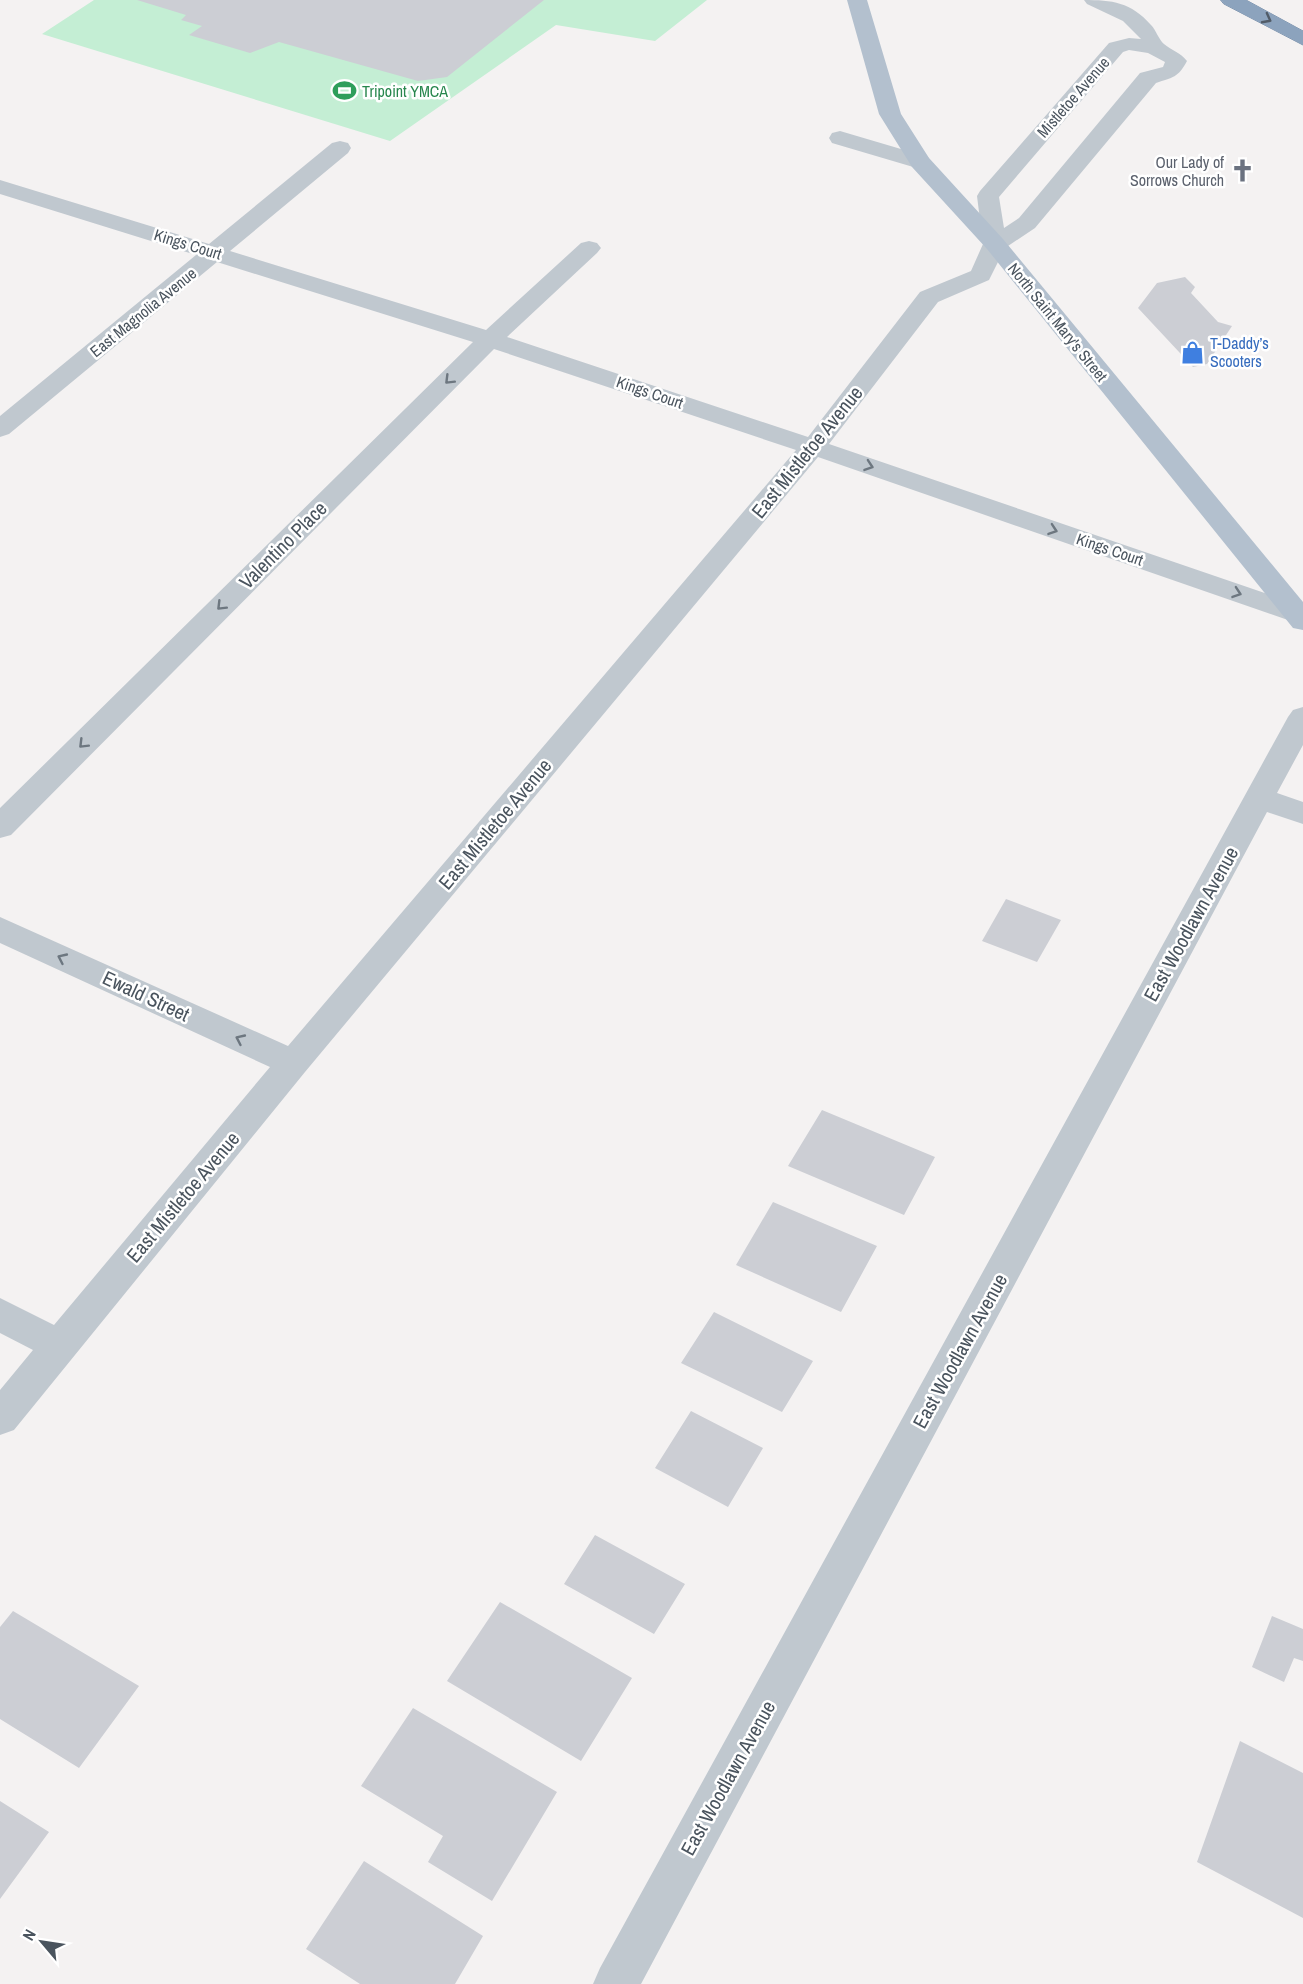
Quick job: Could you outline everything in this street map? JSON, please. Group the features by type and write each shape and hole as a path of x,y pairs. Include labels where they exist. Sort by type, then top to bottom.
{"highway":[{"path":"1231,0 1303,39"}],"main road":[{"name":"North Saint Mary's Street","path":"857,0 890,114 920,162 995,244 1299,617"}],"street":[{"path":"995,244 1027,223 1148,78 1171,71 1176,61 1168,52 1155,47 1148,30 1094,0"},
{"name":"Mistletoe Avenue","path":"995,244 988,196 1116,47 1129,44 1155,47"},
{"path":"840,138 920,162"},
{"name":"East Magnolia Avenue","path":"0,429 340,148"},
{"name":"Kings Court","path":"0,187 216,252 490,339 813,447 1299,617"},
{"name":"East Mistletoe Avenue","path":"0,1418 293,1063 813,447 929,297 981,275 995,244"},
{"name":"Valentino Place","path":"0,826 490,339 589,248"},
{"name":"East Woodlawn Avenue","path":"616,1984 1303,717"},
{"path":"1260,798 1303,813"},
{"name":"Ewald Street","path":"0,929 293,1063"},
{"path":"0,1314 59,1346"}],"green space":[{"name":"Tripoint YMCA","path":"94,0 707,0 655,41 556,25 390,141 42,34"}],"building":[{"path":"137,0 544,0 447,77 418,81 279,42 250,53 189,35 202,26 181,20 186,15"},
{"path":"1185,277 1195,287 1191,293 1218,322 1232,326 1207,364 1193,367 1138,308 1157,283"},
{"path":"1006,899 1061,920 1037,962 982,941"},
{"path":"822,1110 935,1157 904,1215 788,1166"},
{"path":"773,1202 877,1246 841,1312 736,1265"},
{"path":"714,1312 813,1361 782,1412 681,1363"},
{"path":"691,1411 763,1448 728,1507 655,1468"},
{"path":"595,1535 685,1584 654,1634 564,1584"},
{"path":"500,1602 632,1678 581,1761 447,1681"},
{"path":"13,1611 139,1686 79,1768 0,1719 0,1627"},
{"path":"1272,1616 1303,1629 1303,1661 1294,1658 1284,1682 1252,1667"},
{"path":"413,1708 557,1792 492,1901 428,1862 443,1836 361,1786"},
{"path":"1240,1741 1303,1773 1303,1918 1197,1862"},
{"path":"0,1801 49,1832 0,1899"},
{"path":"364,1861 483,1936 455,1984 360,1984 306,1949"}],"place":[{"name":"Tripoint YMCA","path":"344,91"},
{"name":"Our Lady of Sorrows Church","path":"1242,171"},
{"name":"T-Daddy’s Scooters","path":"1192,352"}]}
